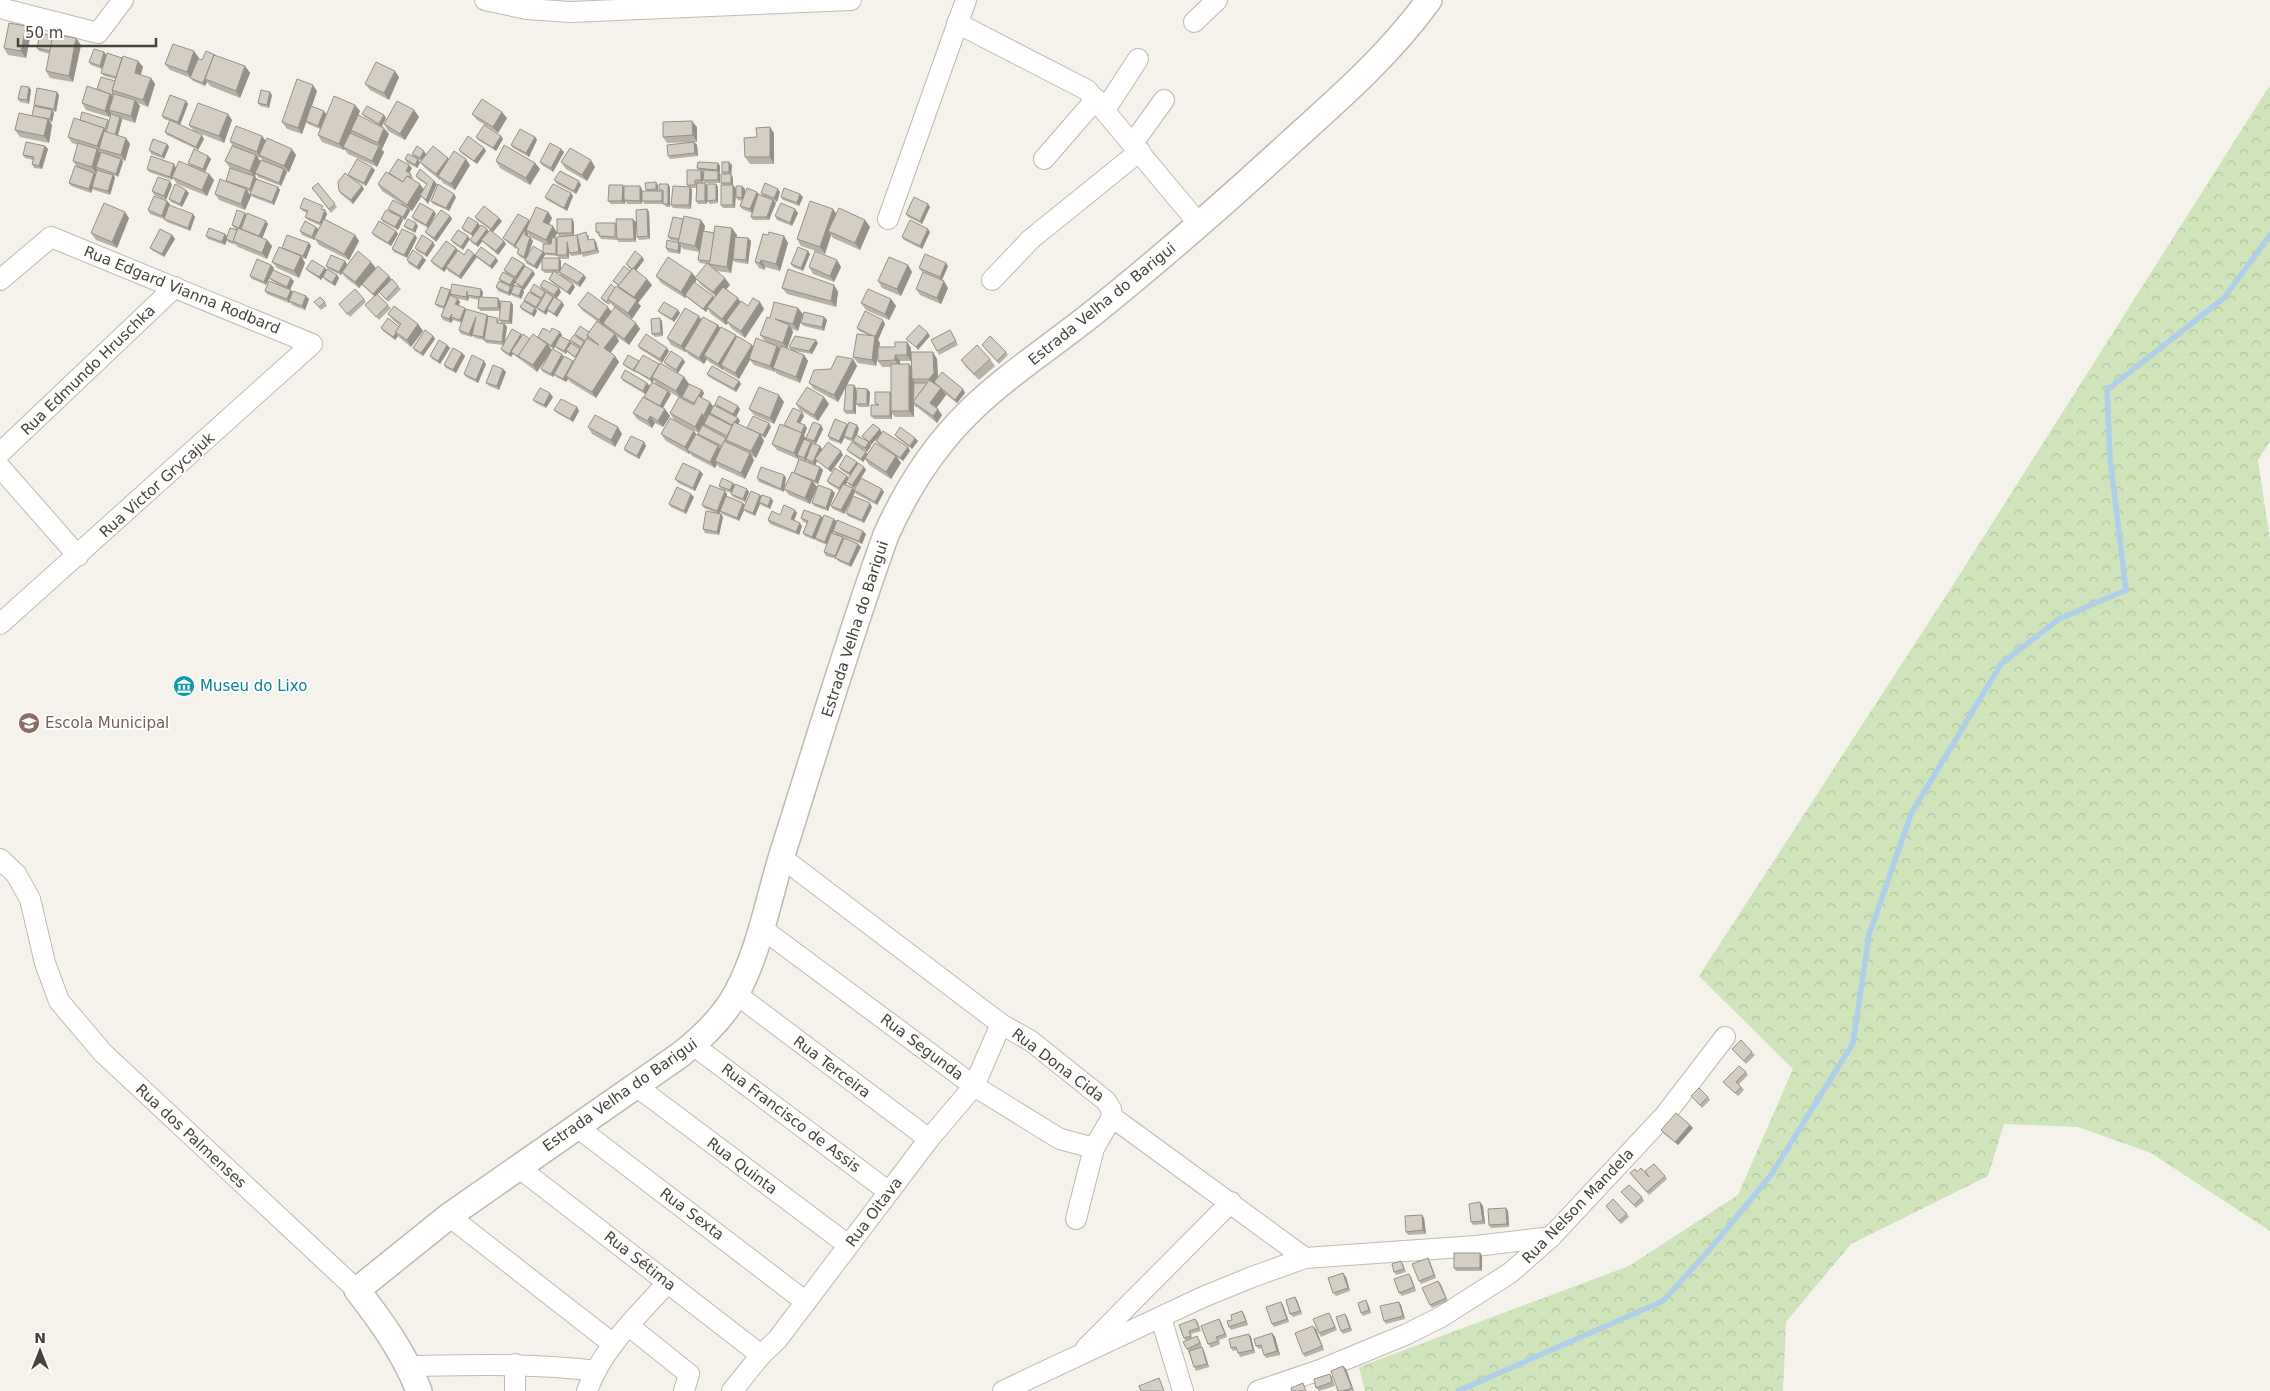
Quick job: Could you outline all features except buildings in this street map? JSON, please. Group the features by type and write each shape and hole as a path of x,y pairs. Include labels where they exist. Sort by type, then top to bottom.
{"street":[{"path":"0,8 98,34 123,0"},
{"path":"485,0 570,12 851,0"},
{"path":"888,219 966,0"},
{"path":"1194,22 1217,0"},
{"name":"Estrada Velha do Barigui","path":"356,1290 449,1216 693,1045 716,1022 736,994 754,953 760,927 878,556 899,506 913,481 941,443 976,406 1096,311 1200,224 1359,80 1394,45 1429,0"},
{"path":"957,24 1076,83 1101,104 1200,224"},
{"path":"1044,159 1101,104 1138,59"},
{"path":"992,280 1031,240 1136,147 1164,100"},
{"name":"Rua Edgard Vianna Rodbard","path":"0,280 51,237 312,344"},
{"name":"Rua Edmundo Hruschka","path":"0,453 176,287"},
{"name":"Rua Victor Grycajuk","path":"0,624 312,344"},
{"path":"0,467 78,556"},
{"name":"Rua Dona Cida","path":"782,857 1001,1024 1031,1041 1106,1101 1111,1109 1112,1117 1305,1258"},
{"name":"Rua dos Palmenses","path":"0,859 16,874 30,899 45,963 59,1000 103,1053 356,1290 389,1333 409,1366 419,1391"},
{"name":"Rua Segunda","path":"760,927 974,1086 1060,1139 1094,1148"},
{"name":"Rua Terceira","path":"736,994 929,1139"},
{"name":"Rua Oitava","path":"732,1391 761,1355 777,1340 929,1139 974,1086 1001,1024"},
{"name":"Rua Nelson Mandela","path":"1258,1391 1363,1354 1441,1317 1510,1273 1551,1237 1665,1115 1725,1037"},
{"name":"Rua Francisco de Assis","path":"693,1045 889,1192"},
{"name":"Rua Quinta","path":"636,1086 848,1245"},
{"path":"1076,1219 1094,1148 1112,1117"},
{"name":"Rua Sexta","path":"578,1127 806,1302"},
{"name":"Rua Sétima","path":"518,1167 761,1355"},
{"path":"1075,1358 1230,1202"},
{"path":"449,1216 613,1344"},
{"path":"1003,1391 1252,1276 1305,1258 1476,1246 1551,1237"},
{"path":"587,1391 596,1371 613,1344 667,1283"},
{"path":"1160,1318 1183,1391"},
{"path":"629,1326 689,1374 684,1391"},
{"path":"409,1366 515,1364 596,1371"},
{"path":"515,1364 515,1391"}],"green space":[{"path":"2270,85 2270,441 2258,460 2270,540 2270,1231 2151,1153 2078,1127 2004,1124 1988,1176 1851,1244 1786,1322 1783,1391 1365,1391 1359,1367 1629,1266 1738,1195 1793,1069 1699,976 1953,585"}],"waterway":[{"path":"1458,1391 1663,1301 1711,1248 1771,1175 1853,1043 1869,935 1911,814 2001,664 2059,619 2126,590 2110,458 2107,390 2224,298 2270,235"}],"place":[{"name":"Museu do Lixo","path":"184,686"},
{"name":"Escola Municipal","path":"29,723"}]}
